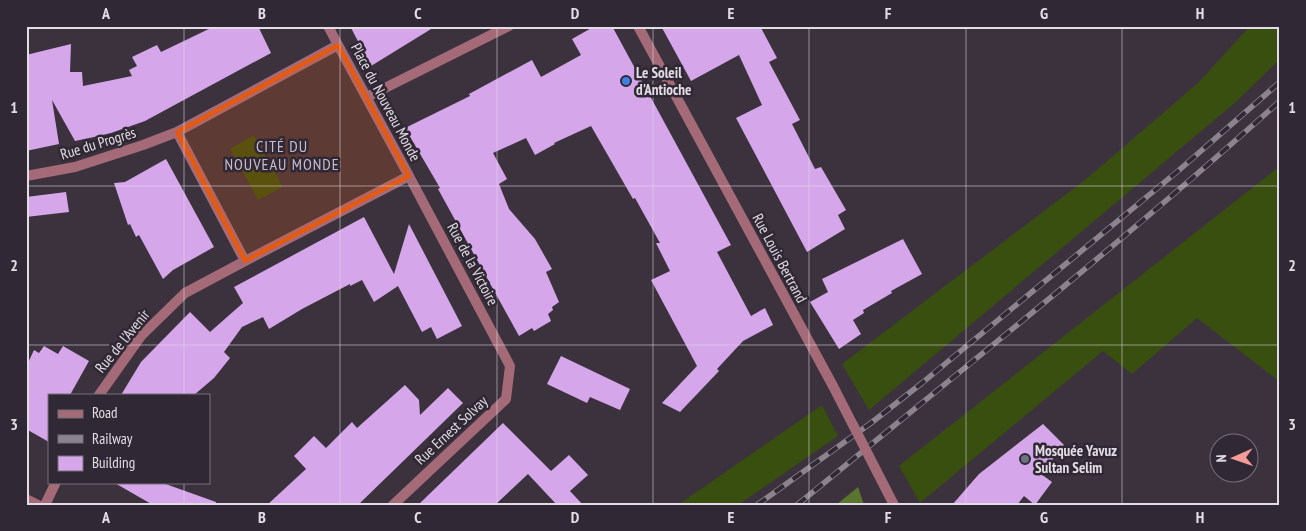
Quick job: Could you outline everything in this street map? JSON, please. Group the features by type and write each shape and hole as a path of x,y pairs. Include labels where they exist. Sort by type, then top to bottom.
{"street":[{"path":"328,26 338,45"},
{"path":"367,97 509,26"},
{"name":"Rue Louis Bertrand","path":"638,26 833,386 894,505"},
{"name":"Place du Nouveau Monde","path":"177,132 338,45 367,97 408,176 245,261"},
{"path":"177,132 245,261"},
{"name":"Rue du Progrès","path":"26,176 75,167 177,132"},
{"name":"Rue de la Victoire","path":"408,176 510,366"},
{"name":"Rue de l'Avenir","path":"100,394 141,336 185,293 245,261"},
{"name":"Rue Ernest Solvay","path":"393,505 506,399 510,366"},
{"path":"45,505 55,484"},
{"path":"26,499 38,505"}],"highlighted area":[{"path":"338,45 409,176 245,261 177,132"}],"green space":[{"path":"1250,26 1280,26 1280,59 1237,101 869,410 842,364 1085,180 1198,83"},
{"path":"254,135 283,187 258,200 230,149"},
{"path":"1280,166 1280,382 1197,318 1132,374 1103,351 920,503 899,466"},
{"path":"822,405 838,436 738,505 678,505"},
{"path":"858,487 864,505 836,505"}],"building":[{"path":"215,26 258,26 271,53 145,121 94,137 75,141 52,100 59,144 26,151 26,55 71,44 70,72 82,72 83,86 132,76 129,70 137,66 132,57 157,45 161,52"},
{"path":"350,26 436,26 371,66"},
{"path":"595,26 612,26 731,245 717,252 751,316 765,308 773,325 743,341 717,369 719,371 680,412 662,403 697,366 651,280 670,271 656,243 660,243 591,126 554,143 535,155 526,138 493,153 507,179 499,184 509,209 535,239 552,269 546,272 559,302 552,307 553,310 548,314 551,321 534,331 532,328 519,336 438,189 440,188 405,128 470,96 469,94 532,60 541,77 581,55 572,39"},
{"path":"661,26 760,26 777,58 769,62 800,120 792,124 815,169 821,167 846,210 838,215 845,229 807,252 736,118 762,105 739,55 691,81"},
{"path":"166,159 214,247 173,270 163,279 139,235 136,237 130,224 128,225 114,183 125,182"},
{"path":"66,192 69,212 26,217 26,197"},
{"path":"364,217 394,274 409,224 462,326 437,339 431,327 422,332 398,286 374,302 362,280 350,286 350,284 302,309 269,329 263,317 242,327 224,352 230,358 214,378 195,394 122,394 141,362 190,312 210,332 243,303 234,287"},
{"path":"903,239 922,274 891,291 892,293 863,310 864,313 853,320 861,334 839,349 810,302 828,292 822,279"},
{"path":"44,346 58,354 63,346 89,361 71,394 48,394 48,441 26,429 26,367 34,350 39,353"},
{"path":"561,356 630,389 620,410 590,397 587,403 547,384"},
{"path":"405,385 419,400 420,415 448,388 463,403 358,505 267,505 306,469 294,456 314,436 326,448 352,422 357,428"},
{"path":"503,423 551,471 569,455 588,475 570,491 583,505 557,505 528,474 495,505 418,505"},
{"name":"Mosquée Yavuz Sultan Selim","path":"1043,424 1064,445 1041,474 1052,482 1035,505 1024,496 1017,505 952,505 979,474"},
{"path":"116,484 166,484 216,502 216,505 153,505"}],"railway":[{"path":"757,505 871,423 922,383 1178,171 1280,82"},
{"path":"797,505 1162,204 1280,101"}],"place":[{"name":"Le Soleil d'Antioche","path":"626,81"},
{"name":"Mosquée Yavuz Sultan Selim","path":"1025,459"}],"district":[{"name":"CITÉ DU NOUVEAU MONDE","path":"282,155"}]}
